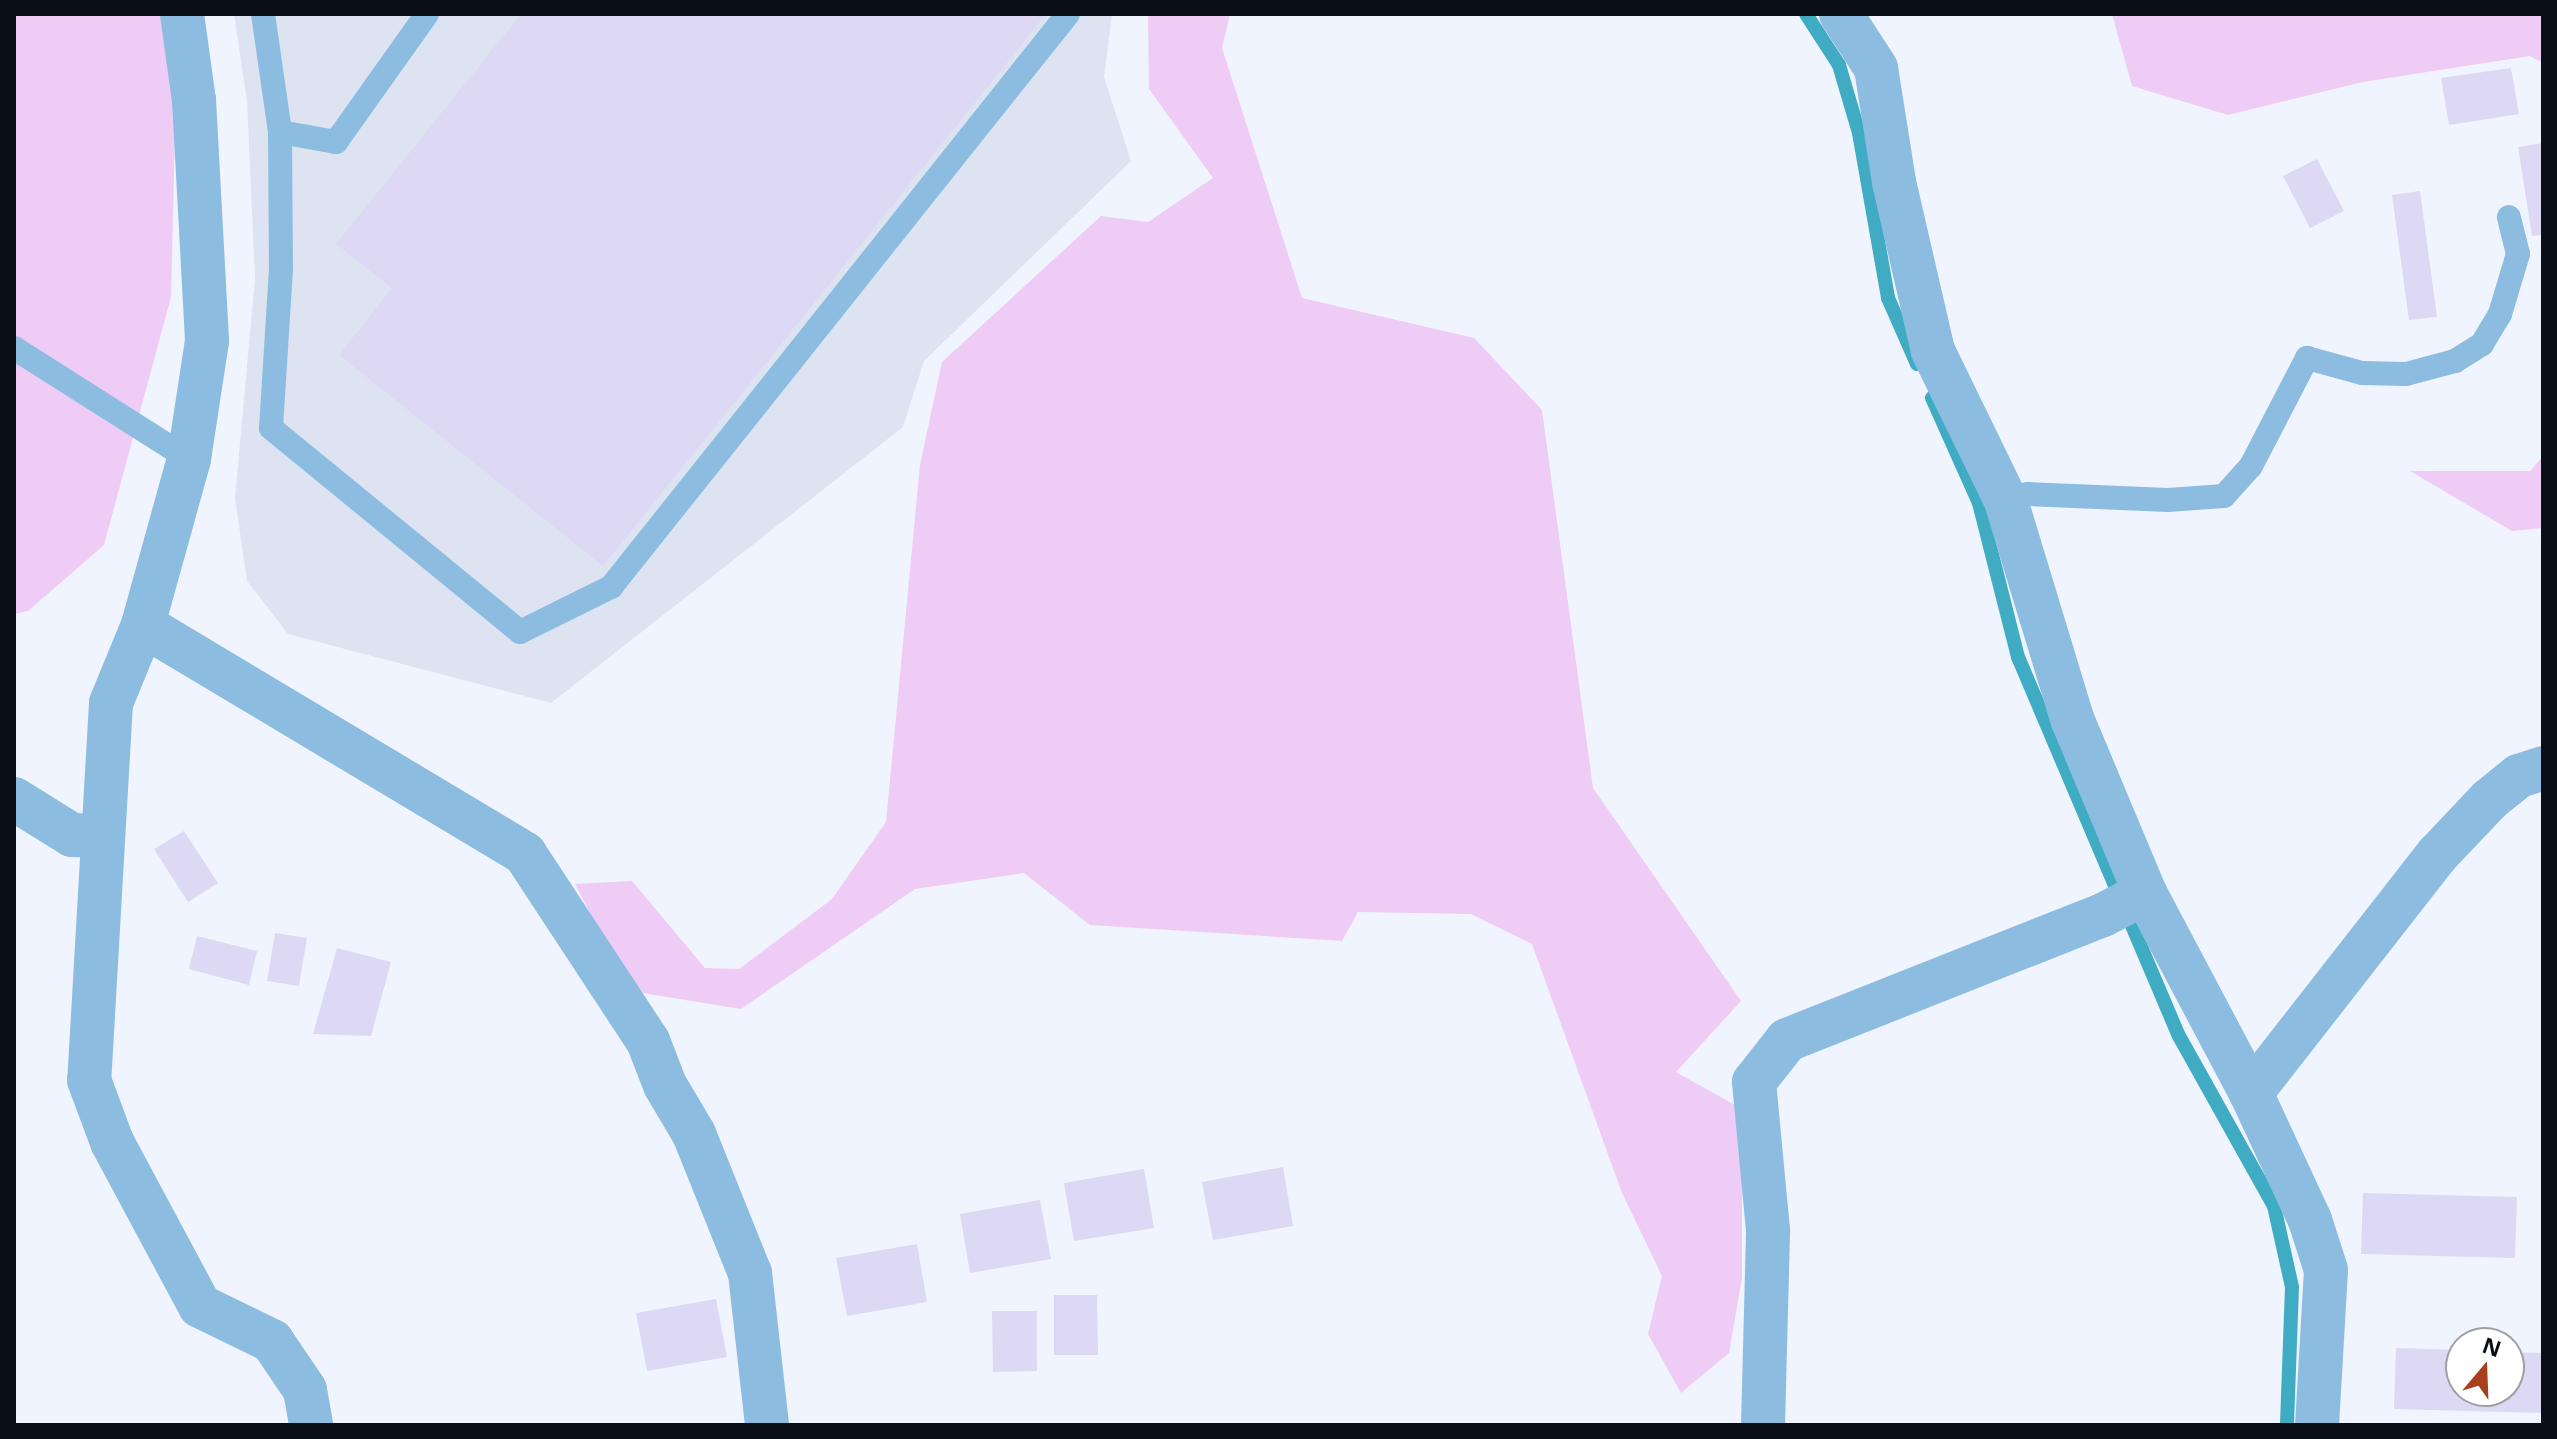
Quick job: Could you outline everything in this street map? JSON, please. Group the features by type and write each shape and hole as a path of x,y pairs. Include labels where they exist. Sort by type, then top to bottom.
{"street":[{"path":"182,14 194,100 207,341 189,459 143,625 111,703 89,1080 112,1142 200,1306 272,1341 305,1390 311,1425"},
{"path":"1841,14 1876,68 1894,182 1933,351 2006,501 2127,903 2251,1093 2310,1220 2326,1270 2317,1425"},
{"path":"143,625 525,854 648,1041 665,1085 694,1134 750,1273 767,1425"},
{"path":"2251,1093 2437,855 2489,800 2519,776 2543,768"},
{"path":"14,799 72,835 103,836"},
{"path":"1763,1425 1768,1230 1754,1082 1787,1040 2127,903"}],"lane":[{"path":"263,14 280,132 281,269 271,428 520,632 611,587 1068,14"},
{"path":"280,132 336,142 427,14"},
{"path":"2006,501 2028,494 2168,500 2224,496 2251,466 2307,358 2362,373 2406,374 2455,361 2482,344 2500,314 2518,254 2509,217"},
{"path":"14,348 189,459"}],"shaded area":[{"path":"14,14 178,14 171,297 104,545 28,611 14,614"},
{"path":"234,14 1112,14 1104,77 1131,161 924,361 903,427 551,703 288,634 247,581 235,498 255,278 247,101"},
{"path":"1148,14 1230,14 1222,48 1302,298 1474,338 1542,410 1593,788 1741,1001 1676,1072 1742,1109 1742,1278 1729,1353 1681,1393 1648,1334 1662,1276 1622,1193 1532,944 1471,914 1358,912 1342,941 1090,925 1024,873 915,889 741,1009 630,991 575,884 632,881 705,968 739,969 832,899 886,822 920,465 942,362 1101,216 1148,222 1213,178 1149,89"},
{"path":"2112,14 2543,14 2543,63 2530,56 2363,82 2228,115 2132,86"},
{"path":"2543,456 2543,528 2512,531 2410,471 2530,471"}],"building":[{"path":"521,14 1046,14 603,566 339,355 392,288 336,244"},
{"path":"2511,68 2519,114 2449,125 2441,78"},
{"path":"2543,143 2543,235 2532,236 2518,147"},
{"path":"2317,159 2344,211 2310,228 2283,176"},
{"path":"2420,191 2437,317 2409,320 2392,195"},
{"path":"184,831 218,883 188,902 154,849"},
{"path":"275,933 307,938 299,986 267,981"},
{"path":"197,936 257,951 249,985 189,969"},
{"path":"337,948 391,962 371,1036 313,1034"},
{"path":"1283,1167 1293,1226 1213,1240 1202,1182"},
{"path":"1144,1169 1154,1228 1074,1241 1064,1183"},
{"path":"2363,1193 2517,1197 2515,1258 2361,1254"},
{"path":"1040,1200 1051,1259 970,1273 960,1214"},
{"path":"917,1244 927,1302 847,1316 836,1258"},
{"path":"1054,1295 1097,1295 1098,1355 1054,1355"},
{"path":"716,1299 727,1357 647,1371 636,1313"},
{"path":"992,1311 1037,1311 1037,1371 993,1372"},
{"path":"2396,1348 2445,1350 2445,1407 2525,1407 2525,1352 2543,1353 2543,1413 2394,1409"}],"waterway":[{"path":"1806,14 1839,65 1859,133 1888,298 1917,364"},
{"path":"1932,398 1979,503 2018,657 2179,1036 2274,1206 2292,1287 2287,1425"}]}
